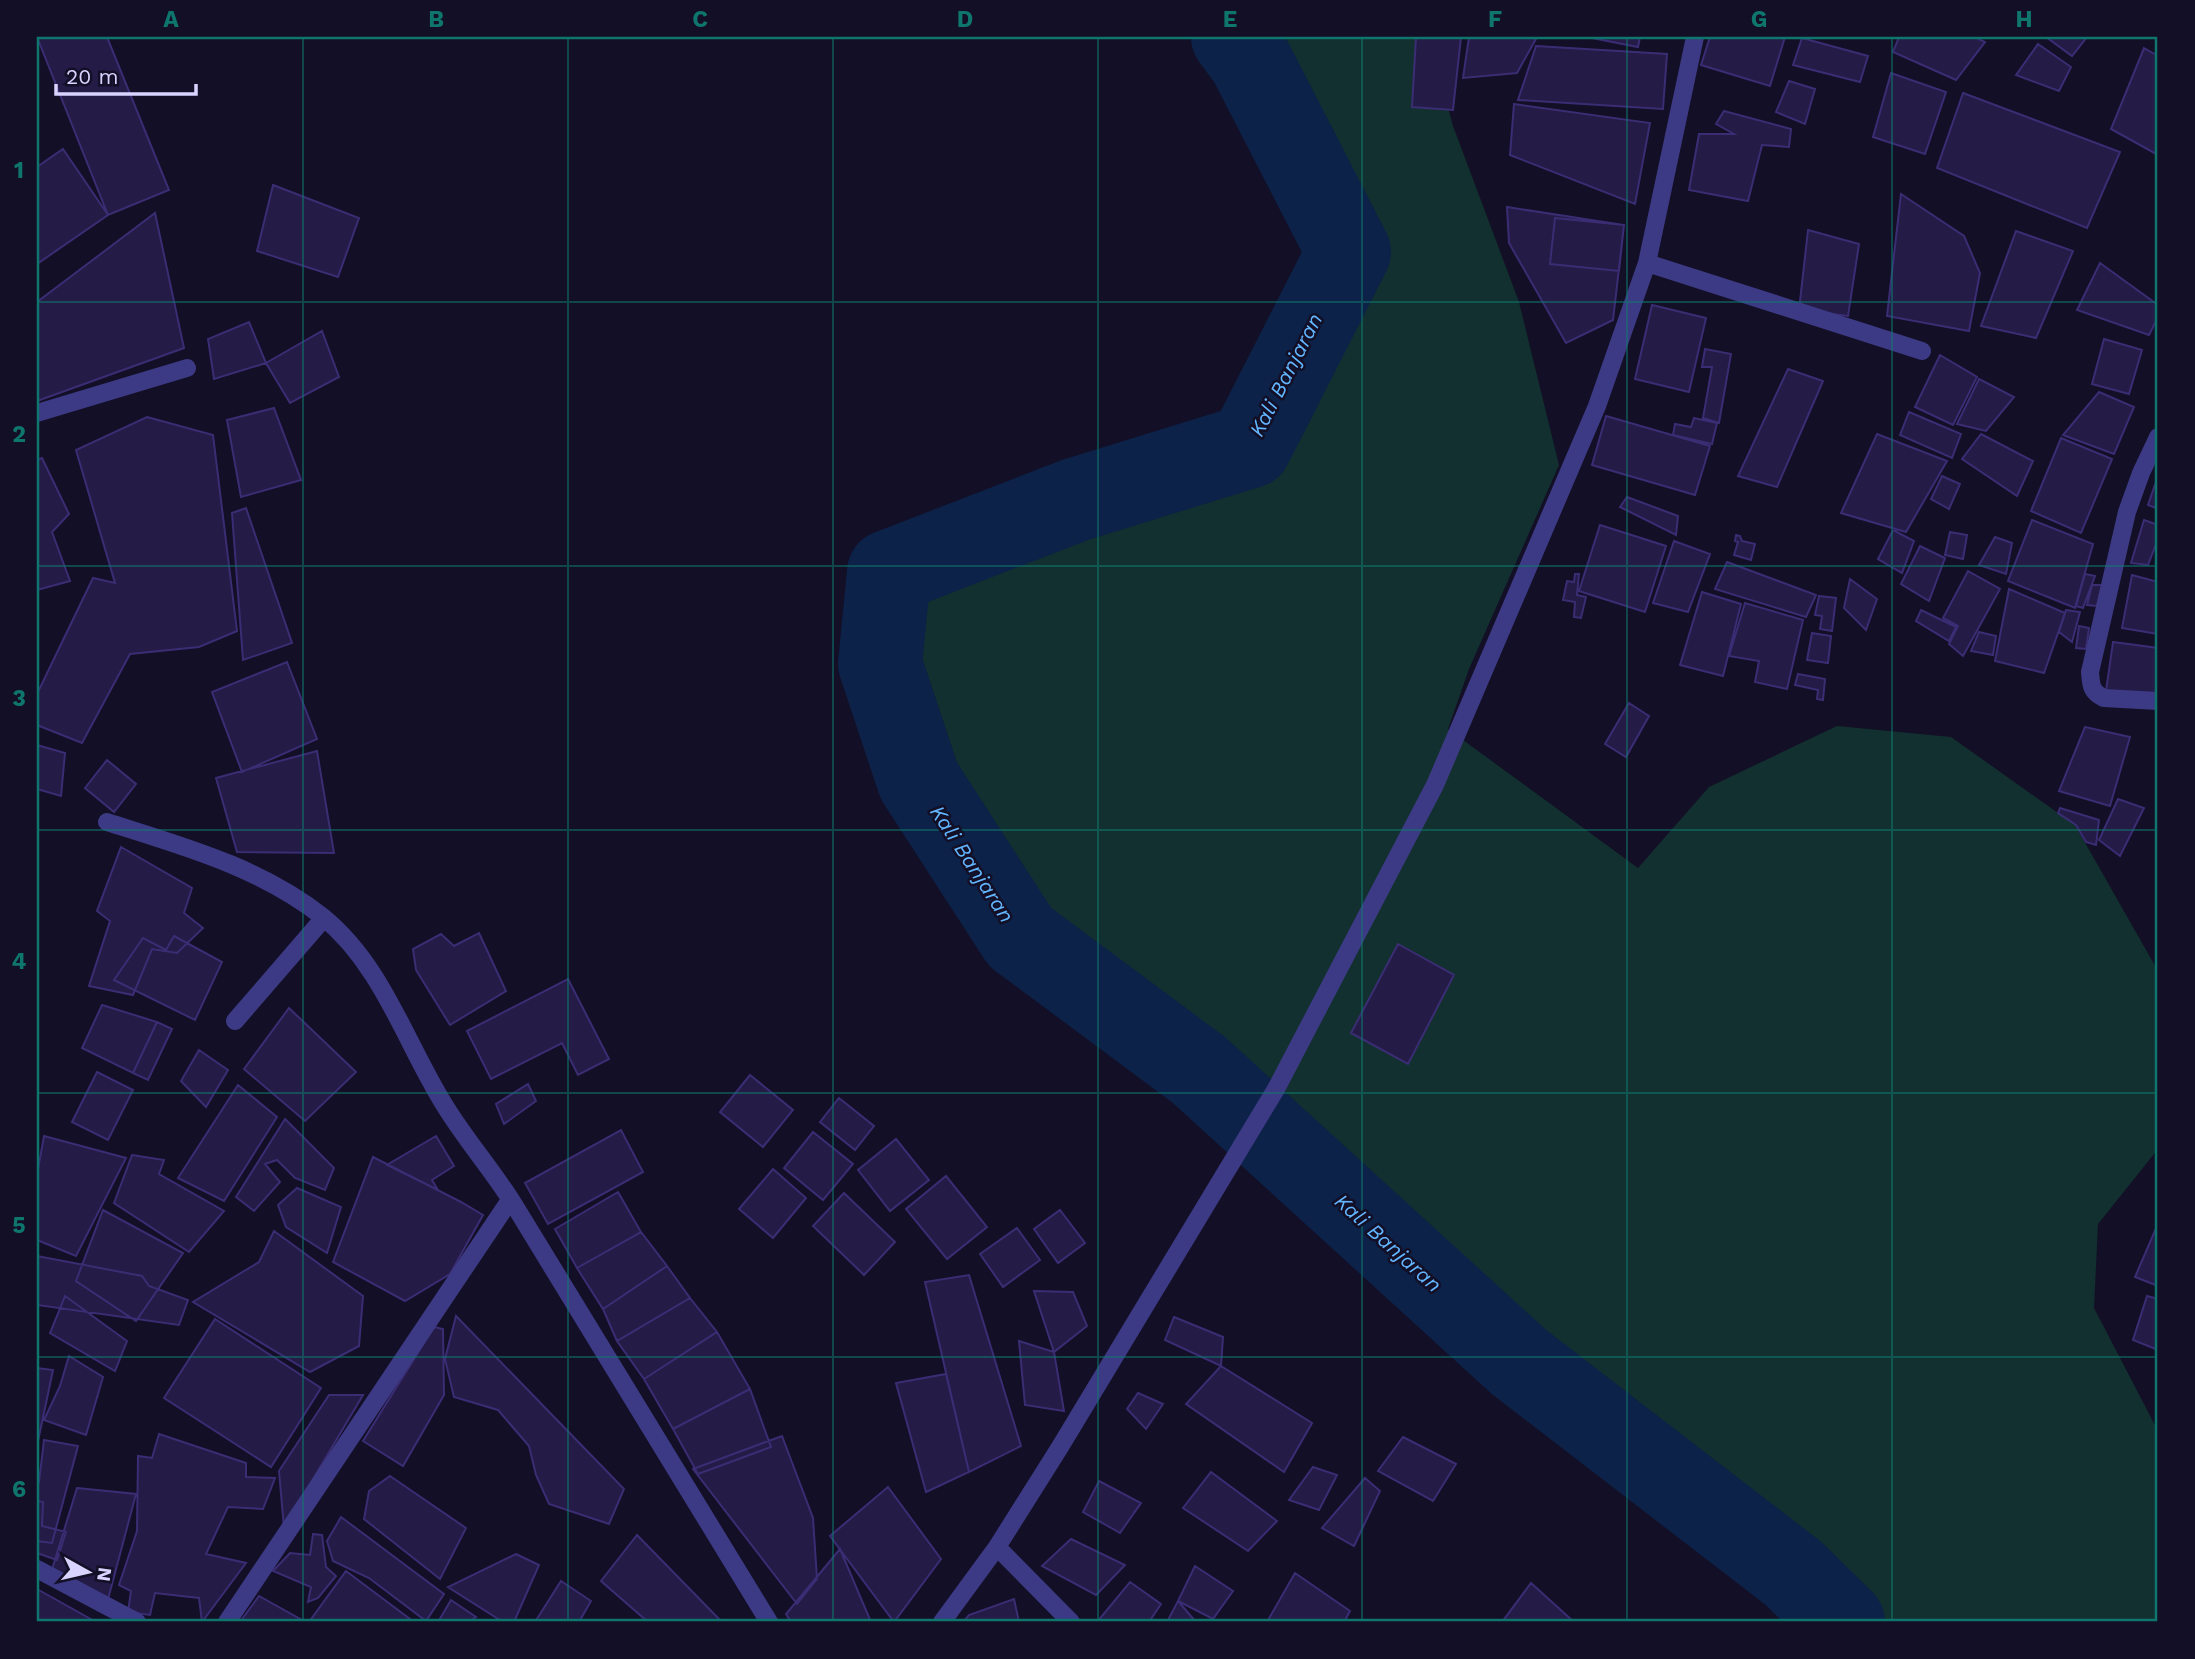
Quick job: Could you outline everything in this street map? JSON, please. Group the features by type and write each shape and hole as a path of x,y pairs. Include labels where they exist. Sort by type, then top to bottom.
{"street":[{"path":"942,1622 997,1547 1276,1089 1435,785 1597,405 1647,263 1695,37"},
{"path":"1647,263 1922,351"},
{"path":"37,413 187,368"},
{"path":"2158,437 2127,512 2090,672 2091,688 2104,698 2158,701"},
{"path":"107,822 217,858 290,893 324,918 356,952 385,991 444,1105 510,1200 769,1622"},
{"path":"234,1021 324,918"},
{"path":"227,1622 510,1200"},
{"path":"997,1547 1071,1622"},
{"path":"37,1569 137,1622"}],"green space":[{"path":"1233,37 1429,37 1453,126 1519,302 1559,465 1469,669 1448,729 1638,868 1709,787 1837,726 1951,737 2075,825 2158,971 2158,1149 2098,1224 2094,1308 2158,1431 2158,1622 1843,1622 1793,1573 1519,1362 1199,1070 1020,937 919,781 880,664 889,572 1075,500 1250,446 1349,252 1250,60"}],"building":[{"path":"37,37 107,37 169,190 108,215"},
{"path":"1416,37 1461,37 1453,110 1412,107"},
{"path":"1469,37 1537,37 1517,73 1463,78"},
{"path":"1587,37 1640,37 1638,47"},
{"path":"1710,37 1785,37 1770,86 1701,65"},
{"path":"1899,37 1975,37 1985,42 1956,80 1893,52"},
{"path":"2046,37 2087,37 2072,56"},
{"path":"1802,38 1868,56 1860,82 1793,65"},
{"path":"2038,44 2071,67 2059,91 2016,75"},
{"path":"1536,46 1667,54 1663,109 1518,100"},
{"path":"2144,48 2158,56 2158,155 2111,129"},
{"path":"1891,73 1946,92 1925,154 1873,137"},
{"path":"1789,81 1815,89 1805,124 1776,112"},
{"path":"1963,93 2120,152 2087,228 1937,168"},
{"path":"1514,104 1650,123 1635,204 1510,155"},
{"path":"1724,111 1791,129 1789,147 1762,145 1748,201 1689,190 1699,134 1734,134 1716,124"},
{"path":"63,149 108,215 37,264 37,167"},
{"path":"273,185 359,218 338,277 257,251"},
{"path":"1901,194 1964,236 1980,273 1969,331 1887,316"},
{"path":"1507,207 1624,225 1613,320 1566,343 1509,243"},
{"path":"155,213 184,348 37,401 37,302"},
{"path":"1555,218 1624,225 1619,271 1550,264"},
{"path":"1808,230 1859,244 1848,316 1799,310"},
{"path":"2016,231 2073,251 2036,338 1981,326"},
{"path":"2100,263 2158,305 2158,317 2149,335 2077,310"},
{"path":"1652,305 1706,318 1689,392 1635,379"},
{"path":"249,322 266,363 214,379 208,339"},
{"path":"322,331 339,377 290,403 266,363"},
{"path":"2104,339 2142,350 2129,394 2092,384"},
{"path":"1705,349 1731,354 1719,423 1703,418 1712,367 1702,367"},
{"path":"1940,355 1977,377 1953,425 1915,407"},
{"path":"1788,369 1823,381 1777,487 1738,476"},
{"path":"1979,379 2014,397 1986,431 1957,424"},
{"path":"2099,392 2134,407 2114,454 2063,435"},
{"path":"274,408 301,480 241,497 227,420"},
{"path":"1909,412 1961,434 1952,458 1900,435"},
{"path":"1606,416 1710,446 1695,495 1592,465"},
{"path":"147,417 213,435 237,631 199,647 130,654 82,743 37,725 37,694 93,578 115,583 76,450"},
{"path":"1694,418 1717,423 1712,444 1673,435 1675,424 1691,427"},
{"path":"1877,434 1947,461 1906,532 1841,513"},
{"path":"1981,434 2033,461 2017,496 1962,459"},
{"path":"2061,438 2112,459 2081,533 2031,511"},
{"path":"42,458 69,514 52,532 70,581 37,590 37,460"},
{"path":"1942,476 1960,484 1949,509 1931,499"},
{"path":"2158,476 2158,509 2148,505"},
{"path":"1627,497 1678,516 1676,535 1620,507"},
{"path":"246,508 292,643 243,660 232,513"},
{"path":"2032,520 2093,544 2075,608 2008,581"},
{"path":"2144,520 2158,525 2158,539 2148,565 2131,563"},
{"path":"1600,525 1666,546 1645,612 1579,591"},
{"path":"1893,530 1914,541 1902,573 1878,559"},
{"path":"1950,532 1967,535 1963,559 1945,555"},
{"path":"1736,535 1740,536 1742,541 1755,544 1751,560 1734,555 1738,542 1735,541"},
{"path":"1995,537 2012,543 2006,574 1979,565"},
{"path":"1674,541 1710,554 1688,612 1653,603"},
{"path":"1920,546 1945,558 1929,601 1901,584"},
{"path":"1727,562 1816,595 1806,617 1715,589"},
{"path":"1968,571 2000,589 1963,656 1949,644 1958,626 1943,618"},
{"path":"1575,574 1579,574 1577,595 1586,597 1581,618 1574,617 1575,602 1563,600 1567,581 1574,582"},
{"path":"2085,574 2095,576 2083,608 2076,606"},
{"path":"2132,575 2158,582 2158,634 2122,628"},
{"path":"1850,579 1877,599 1866,630 1844,608"},
{"path":"2092,585 2102,585 2097,606 2087,605"},
{"path":"2009,589 2065,613 2044,673 1995,661"},
{"path":"1702,592 1741,604 1723,676 1680,665"},
{"path":"1819,596 1836,598 1832,631 1820,629 1822,616 1815,615"},
{"path":"1745,603 1803,620 1787,689 1755,682 1759,661 1729,656"},
{"path":"1921,610 1956,627 1949,641 1916,621"},
{"path":"2066,610 2080,612 2072,642 2059,632"},
{"path":"2079,626 2089,628 2086,649 2076,648"},
{"path":"1979,632 1996,636 1993,655 1971,651"},
{"path":"1812,633 1831,636 1828,663 1807,660"},
{"path":"2113,642 2158,648 2158,698 2106,691"},
{"path":"287,662 317,739 242,772 212,692"},
{"path":"1798,674 1825,679 1823,700 1817,699 1818,690 1795,685"},
{"path":"1629,703 1649,716 1626,757 1605,744"},
{"path":"2085,727 2130,737 2110,806 2059,791"},
{"path":"37,745 65,753 61,796 37,789"},
{"path":"317,751 334,853 237,852 216,778"},
{"path":"107,760 136,784 114,812 85,788"},
{"path":"2118,799 2144,808 2120,856 2099,840"},
{"path":"2060,808 2099,820 2096,845 2086,842 2076,825 2058,813"},
{"path":"121,847 192,888 184,913 203,928 177,953 152,949 133,995 89,986 110,921 97,911"},
{"path":"479,933 506,991 450,1025 416,970 413,949 441,934 454,946"},
{"path":"174,936 222,962 195,1020 114,980 143,938 166,950"},
{"path":"1398,944 1454,975 1408,1064 1351,1033"},
{"path":"568,979 609,1059 578,1075 562,1043 491,1079 467,1031"},
{"path":"102,1005 157,1022 133,1073 82,1048"},
{"path":"289,1008 356,1072 305,1121 244,1069"},
{"path":"157,1022 172,1029 148,1080 133,1073"},
{"path":"199,1050 228,1070 206,1107 181,1081"},
{"path":"97,1072 133,1090 108,1140 72,1122"},
{"path":"750,1075 793,1110 763,1147 720,1112"},
{"path":"528,1084 536,1101 504,1124 496,1104"},
{"path":"238,1085 277,1117 224,1201 178,1178"},
{"path":"839,1098 874,1126 855,1150 820,1122"},
{"path":"285,1119 334,1168 325,1190 295,1178 277,1160 265,1164 280,1182 254,1211 236,1197"},
{"path":"621,1130 643,1172 548,1224 525,1183"},
{"path":"813,1132 853,1164 823,1200 784,1168"},
{"path":"44,1136 126,1158 76,1256 37,1240 37,1175"},
{"path":"436,1136 454,1166 432,1180 438,1190 387,1165"},
{"path":"896,1139 929,1180 890,1211 858,1170"},
{"path":"132,1155 164,1160 159,1174 224,1211 189,1252 114,1203"},
{"path":"373,1157 483,1215 450,1274 405,1301 333,1262"},
{"path":"773,1169 806,1198 773,1238 739,1209"},
{"path":"946,1176 987,1227 947,1259 906,1209"},
{"path":"297,1188 341,1207 327,1253 286,1227 278,1205"},
{"path":"618,1192 641,1232 577,1268 555,1229"},
{"path":"844,1193 895,1242 864,1275 813,1226"},
{"path":"103,1210 183,1253 136,1321 76,1281"},
{"path":"1060,1210 1085,1243 1058,1263 1034,1229"},
{"path":"2158,1227 2158,1286 2135,1277"},
{"path":"1017,1228 1040,1260 1003,1287 980,1254"},
{"path":"274,1231 363,1296 359,1346 310,1372 193,1302 259,1262"},
{"path":"641,1232 667,1266 603,1309 577,1268"},
{"path":"37,1256 142,1276 149,1286 188,1300 179,1325 37,1305"},
{"path":"667,1266 690,1298 617,1341 603,1309"},
{"path":"969,1275 1021,1446 969,1472 925,1282"},
{"path":"1034,1291 1073,1292 1087,1326 1054,1352"},
{"path":"65,1296 127,1341 115,1371 50,1333"},
{"path":"2147,1296 2158,1299 2158,1350 2133,1340"},
{"path":"690,1298 717,1332 644,1379 617,1341"},
{"path":"456,1316 624,1489 609,1524 549,1504 536,1475 529,1446 498,1410 454,1397 445,1359"},
{"path":"1174,1317 1223,1337 1221,1366 1165,1340"},
{"path":"215,1319 321,1388 271,1467 164,1398"},
{"path":"434,1327 443,1329 444,1395 403,1466 363,1441"},
{"path":"717,1332 750,1389 673,1429 644,1379"},
{"path":"1019,1341 1054,1352 1064,1411 1025,1405"},
{"path":"69,1356 103,1377 86,1435 44,1420 60,1386"},
{"path":"1221,1366 1312,1423 1284,1472 1186,1404"},
{"path":"37,1368 53,1370 37,1446"},
{"path":"946,1374 969,1472 926,1492 896,1383"},
{"path":"750,1389 771,1447 698,1474 673,1429"},
{"path":"1138,1393 1163,1404 1146,1429 1127,1409"},
{"path":"329,1395 363,1395 284,1528 279,1471"},
{"path":"159,1434 246,1463 246,1477 275,1478 263,1509 228,1507 206,1554 246,1563 202,1622 199,1598 155,1593 150,1615 128,1612 131,1591 119,1585 137,1531 138,1456 152,1458"},
{"path":"782,1436 813,1518 817,1579 797,1604 693,1469"},
{"path":"1403,1437 1456,1464 1433,1501 1378,1471"},
{"path":"44,1440 78,1446 52,1543 37,1541 37,1481 39,1482"},
{"path":"1313,1467 1337,1475 1319,1510 1289,1500"},
{"path":"1211,1472 1277,1521 1248,1551 1183,1508"},
{"path":"390,1476 466,1528 440,1579 364,1519 369,1491"},
{"path":"1365,1478 1380,1491 1354,1546 1322,1528"},
{"path":"1099,1481 1141,1503 1120,1533 1083,1512"},
{"path":"888,1487 941,1559 894,1622 830,1536"},
{"path":"77,1488 136,1494 107,1603 50,1576"},
{"path":"37,1501 43,1502 42,1526 66,1532 57,1560 37,1553"},
{"path":"341,1517 444,1594 426,1621 369,1578 333,1561 327,1541"},
{"path":"313,1534 322,1535 326,1567 336,1576 318,1598 308,1602 311,1587 273,1571 290,1553 310,1555"},
{"path":"637,1535 722,1622 648,1622 601,1581"},
{"path":"1071,1539 1125,1565 1096,1595 1042,1566"},
{"path":"840,1549 871,1622 791,1622 786,1614"},
{"path":"516,1554 539,1565 514,1622 503,1622 448,1587"},
{"path":"1195,1566 1233,1591 1213,1619 1178,1601"},
{"path":"346,1571 414,1622 309,1622"},
{"path":"1295,1573 1350,1611 1344,1622 1267,1622"},
{"path":"561,1581 591,1601 579,1622 535,1622"},
{"path":"1130,1582 1161,1604 1149,1622 1097,1622"},
{"path":"1531,1583 1574,1622 1502,1622"},
{"path":"37,1589 96,1622 37,1622"},
{"path":"259,1596 302,1620 303,1622 240,1622"},
{"path":"1014,1599 1019,1622 963,1622 969,1615"},
{"path":"451,1600 476,1617 469,1622 438,1622"},
{"path":"1178,1601 1196,1622 1167,1622"}],"waterway":[{"name":"Kali Banjaran","path":"1233,37 1250,60 1349,252 1250,446 1075,500 889,572 880,664 919,781 1020,937 1199,1070 1519,1362 1793,1573 1843,1622"}]}
